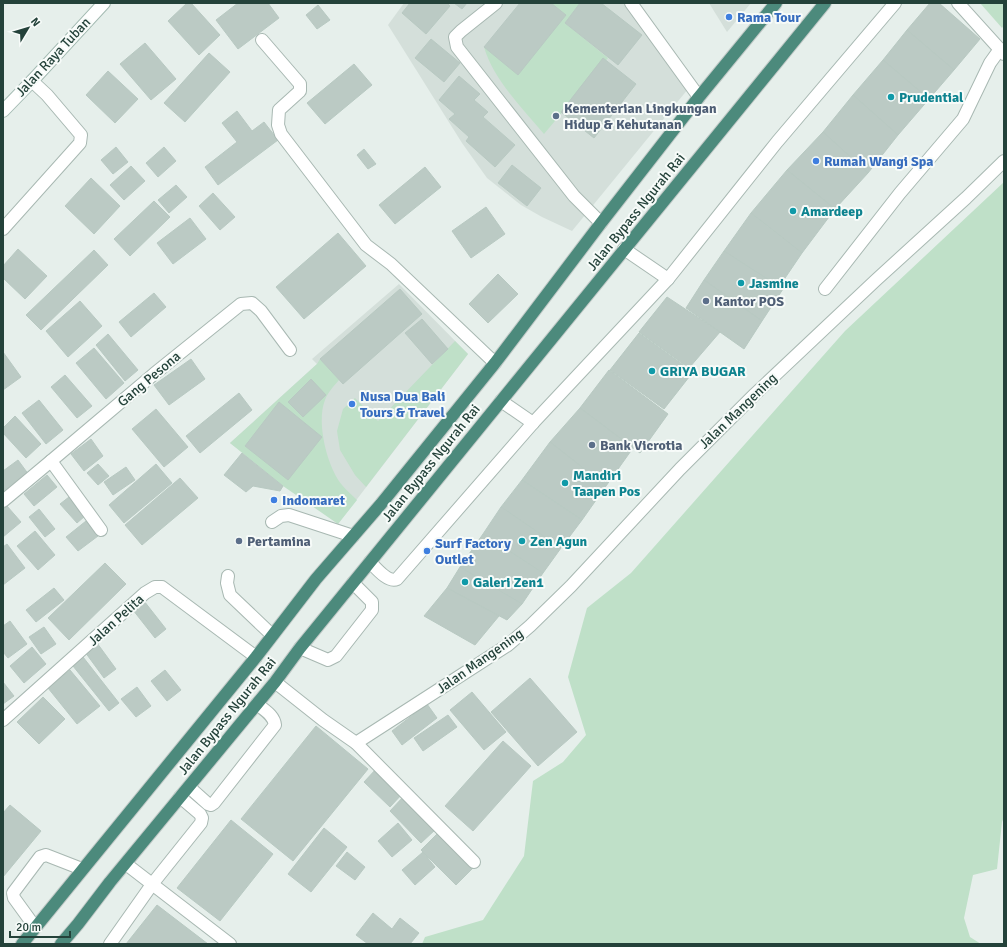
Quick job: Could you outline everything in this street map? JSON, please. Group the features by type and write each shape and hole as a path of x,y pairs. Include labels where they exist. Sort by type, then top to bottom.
{"highway":[{"name":"Jalan Bypass Ngurah Rai","path":"22,944 256,657 316,579 382,504 495,363 601,222 699,97 776,3"},
{"name":"Jalan Bypass Ngurah Rai","path":"61,944 275,682 300,648 624,249 817,5"}],"street":[{"name":"Jalan Raya Tuban","path":"3,110 104,3"},
{"path":"496,3 455,37 457,46 574,196 601,222"},
{"path":"631,3 699,97"},
{"path":"370,562 390,579 397,579 533,423 668,279 777,142 895,3"},
{"path":"825,289 900,193 963,119 990,63 1002,51 958,3"},
{"path":"262,40 300,84 300,91 280,110 278,125 281,134 366,245 391,264 495,363"},
{"path":"3,229 80,143 81,139 81,135 48,95 32,81"},
{"name":"Jalan Mangening","path":"356,743 508,645 530,626 571,586 680,469 755,394 1004,161"},
{"path":"624,249 668,279"},
{"name":"Gang Pesona","path":"3,501 154,374 241,304 252,303 261,311 290,350"},
{"path":"501,401 533,423"},
{"path":"51,461 102,530"},
{"path":"272,522 281,516 289,515 353,536"},
{"path":"228,576 227,582 230,595 272,635"},
{"path":"300,648 328,660 336,656 372,610 372,602 353,583"},
{"name":"Jalan Pelita","path":"3,720 154,587 162,587 256,657"},
{"path":"275,682 323,720 356,743 474,862"},
{"path":"189,787 208,804 211,805 214,803 275,725 275,720 271,715 257,704"},
{"path":"110,944 152,884 201,823 202,818 200,814 180,797"},
{"path":"35,927 14,898 13,893 40,857 46,854 82,869"},
{"path":"126,864 230,944"}],"shaded area":[{"name":"Kementerian Lingkungan Hidup & Kehutanan","path":"404,3 624,3 688,89 572,231 521,205 487,178 462,143 388,25"},
{"name":"Rama Tour","path":"709,3 751,3 727,32"},
{"name":"Nusa Dua Bali Tours & Travel","path":"399,284 468,354 338,524 230,443 317,364 312,359"}],"green space":[{"path":"551,3 580,3 565,23 608,58 544,134 501,82 488,59 484,47 566,15"},
{"path":"980,3 1004,3 1004,25 1002,28"},
{"path":"1004,182 1004,817 1002,822 997,869 973,875 964,918 970,937 981,944 422,944 425,937 483,920 524,856 533,781 563,762 586,735 568,677 587,608 631,573 845,331"},
{"path":"455,341 468,354 366,487 355,475 340,450 337,431 343,409 355,398 378,421"},
{"path":"320,359 339,380 331,389 325,400 322,420 324,444 337,477 344,487 357,500 338,524 283,486 230,443 317,364"}],"building":[{"path":"187,3 191,3 220,35 199,55 168,21"},
{"path":"238,3 268,3 279,18 238,49 216,20"},
{"path":"410,3 447,3 450,6 426,34 402,13"},
{"path":"454,3 467,3 462,9"},
{"path":"520,3 551,3 566,15 518,75 484,47"},
{"path":"580,3 601,3 642,35 618,65 565,23"},
{"path":"930,3 939,3 980,39 954,70 907,30"},
{"path":"318,5 330,20 317,29 306,15"},
{"path":"907,30 954,70 929,99 883,60"},
{"path":"431,39 460,63 444,82 415,58"},
{"path":"145,43 176,79 151,100 120,64"},
{"path":"209,53 230,72 185,122 164,103"},
{"path":"603,58 636,84 594,138 561,112"},
{"name":"Prudential","path":"883,60 929,99 898,135 853,95"},
{"path":"354,64 372,85 325,124 307,103"},
{"path":"108,71 138,99 115,123 86,95"},
{"path":"459,76 480,94 474,100 488,112 483,117 515,145 495,167 466,141 469,137 449,119 455,114 439,100"},
{"path":"853,95 898,135 868,173 823,132"},
{"path":"237,111 252,131 264,122 278,140 218,185 205,167 237,142 222,123"},
{"path":"823,132 868,173 835,209 787,170"},
{"path":"116,147 128,162 113,174 101,160"},
{"path":"164,147 176,161 158,177 146,163"},
{"path":"364,149 376,164 368,169 357,155"},
{"path":"512,165 541,188 527,206 498,183"},
{"path":"131,166 145,181 124,200 110,185"},
{"path":"425,167 441,187 395,224 379,205"},
{"name":"Amardeep","path":"787,170 835,209 802,253 751,213"},
{"path":"91,178 120,206 94,234 65,206"},
{"path":"176,185 187,197 169,213 158,200"},
{"path":"213,193 235,217 220,230 199,206"},
{"path":"154,201 170,217 130,256 114,239"},
{"path":"486,207 505,234 471,258 452,231"},
{"path":"751,213 802,253 779,287 724,251"},
{"path":"190,218 206,239 173,264 157,243"},
{"path":"338,233 366,266 304,319 276,287"},
{"path":"18,249 47,276 25,299 3,278 3,266"},
{"path":"94,250 108,265 41,330 26,315"},
{"name":"Jasmine","path":"724,251 783,289 762,321 704,280"},
{"path":"498,274 518,294 488,323 469,304"},
{"path":"704,280 762,321 744,349 686,308"},
{"path":"400,289 422,314 343,384 320,359"},
{"path":"154,293 166,307 131,337 119,322"},
{"path":"667,297 720,332 689,368 639,332"},
{"path":"80,301 102,326 68,357 46,331"},
{"path":"422,319 448,349 432,364 405,333"},
{"name":"GRIYA BUGAR","path":"639,333 693,372 664,409 610,370"},
{"path":"108,334 138,370 125,381 96,345"},
{"path":"94,348 124,383 106,399 76,363"},
{"path":"3,352 21,377 3,390"},
{"path":"191,359 205,379 169,405 154,385"},
{"path":"609,370 668,414 640,453 580,408"},
{"path":"65,375 92,406 77,418 51,387"},
{"path":"311,379 326,395 303,417 288,402"},
{"path":"239,393 252,410 200,453 186,436"},
{"path":"39,400 63,430 46,444 22,413"},
{"path":"279,402 322,437 288,480 245,446"},
{"name":"Bank Vicrotia","path":"580,408 633,448 606,486 550,442"},
{"path":"156,409 188,447 164,467 132,429"},
{"path":"15,416 41,444 26,458 3,433 3,428"},
{"path":"91,439 103,456 84,471 71,454"},
{"name":"Mandiri Taapen Pos","path":"550,442 606,486 582,520 522,480"},
{"path":"242,453 283,486 280,491 253,486 246,492 224,475"},
{"path":"18,460 29,475 3,495 3,471"},
{"path":"98,464 109,476 98,485 87,473"},
{"path":"156,464 172,483 124,523 109,505"},
{"path":"126,467 135,480 113,495 104,482"},
{"path":"47,475 57,487 34,506 24,494"},
{"path":"180,478 198,498 142,545 125,525"},
{"path":"522,480 582,520 561,548 501,507"},
{"path":"69,497 85,516 77,523 60,504"},
{"path":"7,506 21,522 3,537 3,510"},
{"name":"Zen Agun","path":"501,507 561,548 543,573 483,534"},
{"path":"39,509 55,529 45,537 29,517"},
{"path":"86,521 98,536 78,551 66,537"},
{"path":"35,531 55,555 38,570 17,546"},
{"path":"483,534 543,573 522,604 460,567"},
{"path":"7,544 25,568 3,585 3,547"},
{"path":"105,563 126,584 69,640 48,618"},
{"path":"460,567 522,604 507,620 447,588"},
{"path":"54,588 64,600 36,622 26,610"},
{"path":"447,588 499,616 475,645 424,616"},
{"path":"144,601 166,629 155,638 133,610"},
{"path":"10,621 27,644 8,658 3,652 3,626"},
{"path":"44,627 56,644 41,654 29,637"},
{"path":"97,643 116,669 104,678 85,652"},
{"path":"32,647 46,664 24,683 10,666"},
{"path":"83,657 119,703 109,711 73,666"},
{"path":"70,670 100,706 77,724 48,688"},
{"path":"165,670 181,690 167,701 151,681"},
{"path":"530,678 577,732 538,766 491,712"},
{"path":"3,682 14,696 3,704"},
{"path":"137,687 151,706 136,717 121,699"},
{"path":"472,692 506,732 484,750 450,710"},
{"path":"43,697 65,719 39,744 17,722"},
{"path":"427,704 437,718 402,745 392,731"},
{"path":"448,715 457,727 423,751 414,738"},
{"path":"316,726 368,769 293,861 241,819"},
{"path":"503,741 531,766 473,831 445,806"},
{"path":"377,768 403,793 390,807 364,782"},
{"path":"404,796 436,829 421,843 390,811"},
{"path":"10,805 41,831 3,877 3,813"},
{"path":"231,820 273,854 220,921 177,888"},
{"path":"398,823 412,840 392,857 378,841"},
{"path":"324,828 347,847 311,892 288,874"},
{"path":"439,832 474,867 456,885 421,850"},
{"path":"347,852 365,867 355,880 336,866"},
{"path":"423,852 435,867 415,885 402,870"},
{"path":"157,905 208,944 126,944"},
{"path":"373,913 392,929 400,918 419,933 410,944 368,944 356,935"}],"place":[{"name":"Rama Tour","path":"729,17"},
{"name":"Prudential","path":"891,97"},
{"name":"Kementerian Lingkungan Hidup & Kehutanan","path":"556,116"},
{"name":"Rumah Wangi Spa","path":"816,161"},
{"name":"Amardeep","path":"793,211"},
{"name":"Jasmine","path":"741,283"},
{"name":"Kantor POS","path":"706,301"},
{"name":"GRIYA BUGAR","path":"652,371"},
{"name":"Nusa Dua Bali Tours & Travel","path":"352,404"},
{"name":"Bank Vicrotia","path":"592,445"},
{"name":"Mandiri Taapen Pos","path":"565,483"},
{"name":"Indomaret","path":"274,500"},
{"name":"Pertamina","path":"239,541"},
{"name":"Zen Agun","path":"522,541"},
{"name":"Surf Factory Outlet","path":"427,551"},
{"name":"Galeri Zen1","path":"465,582"}]}
